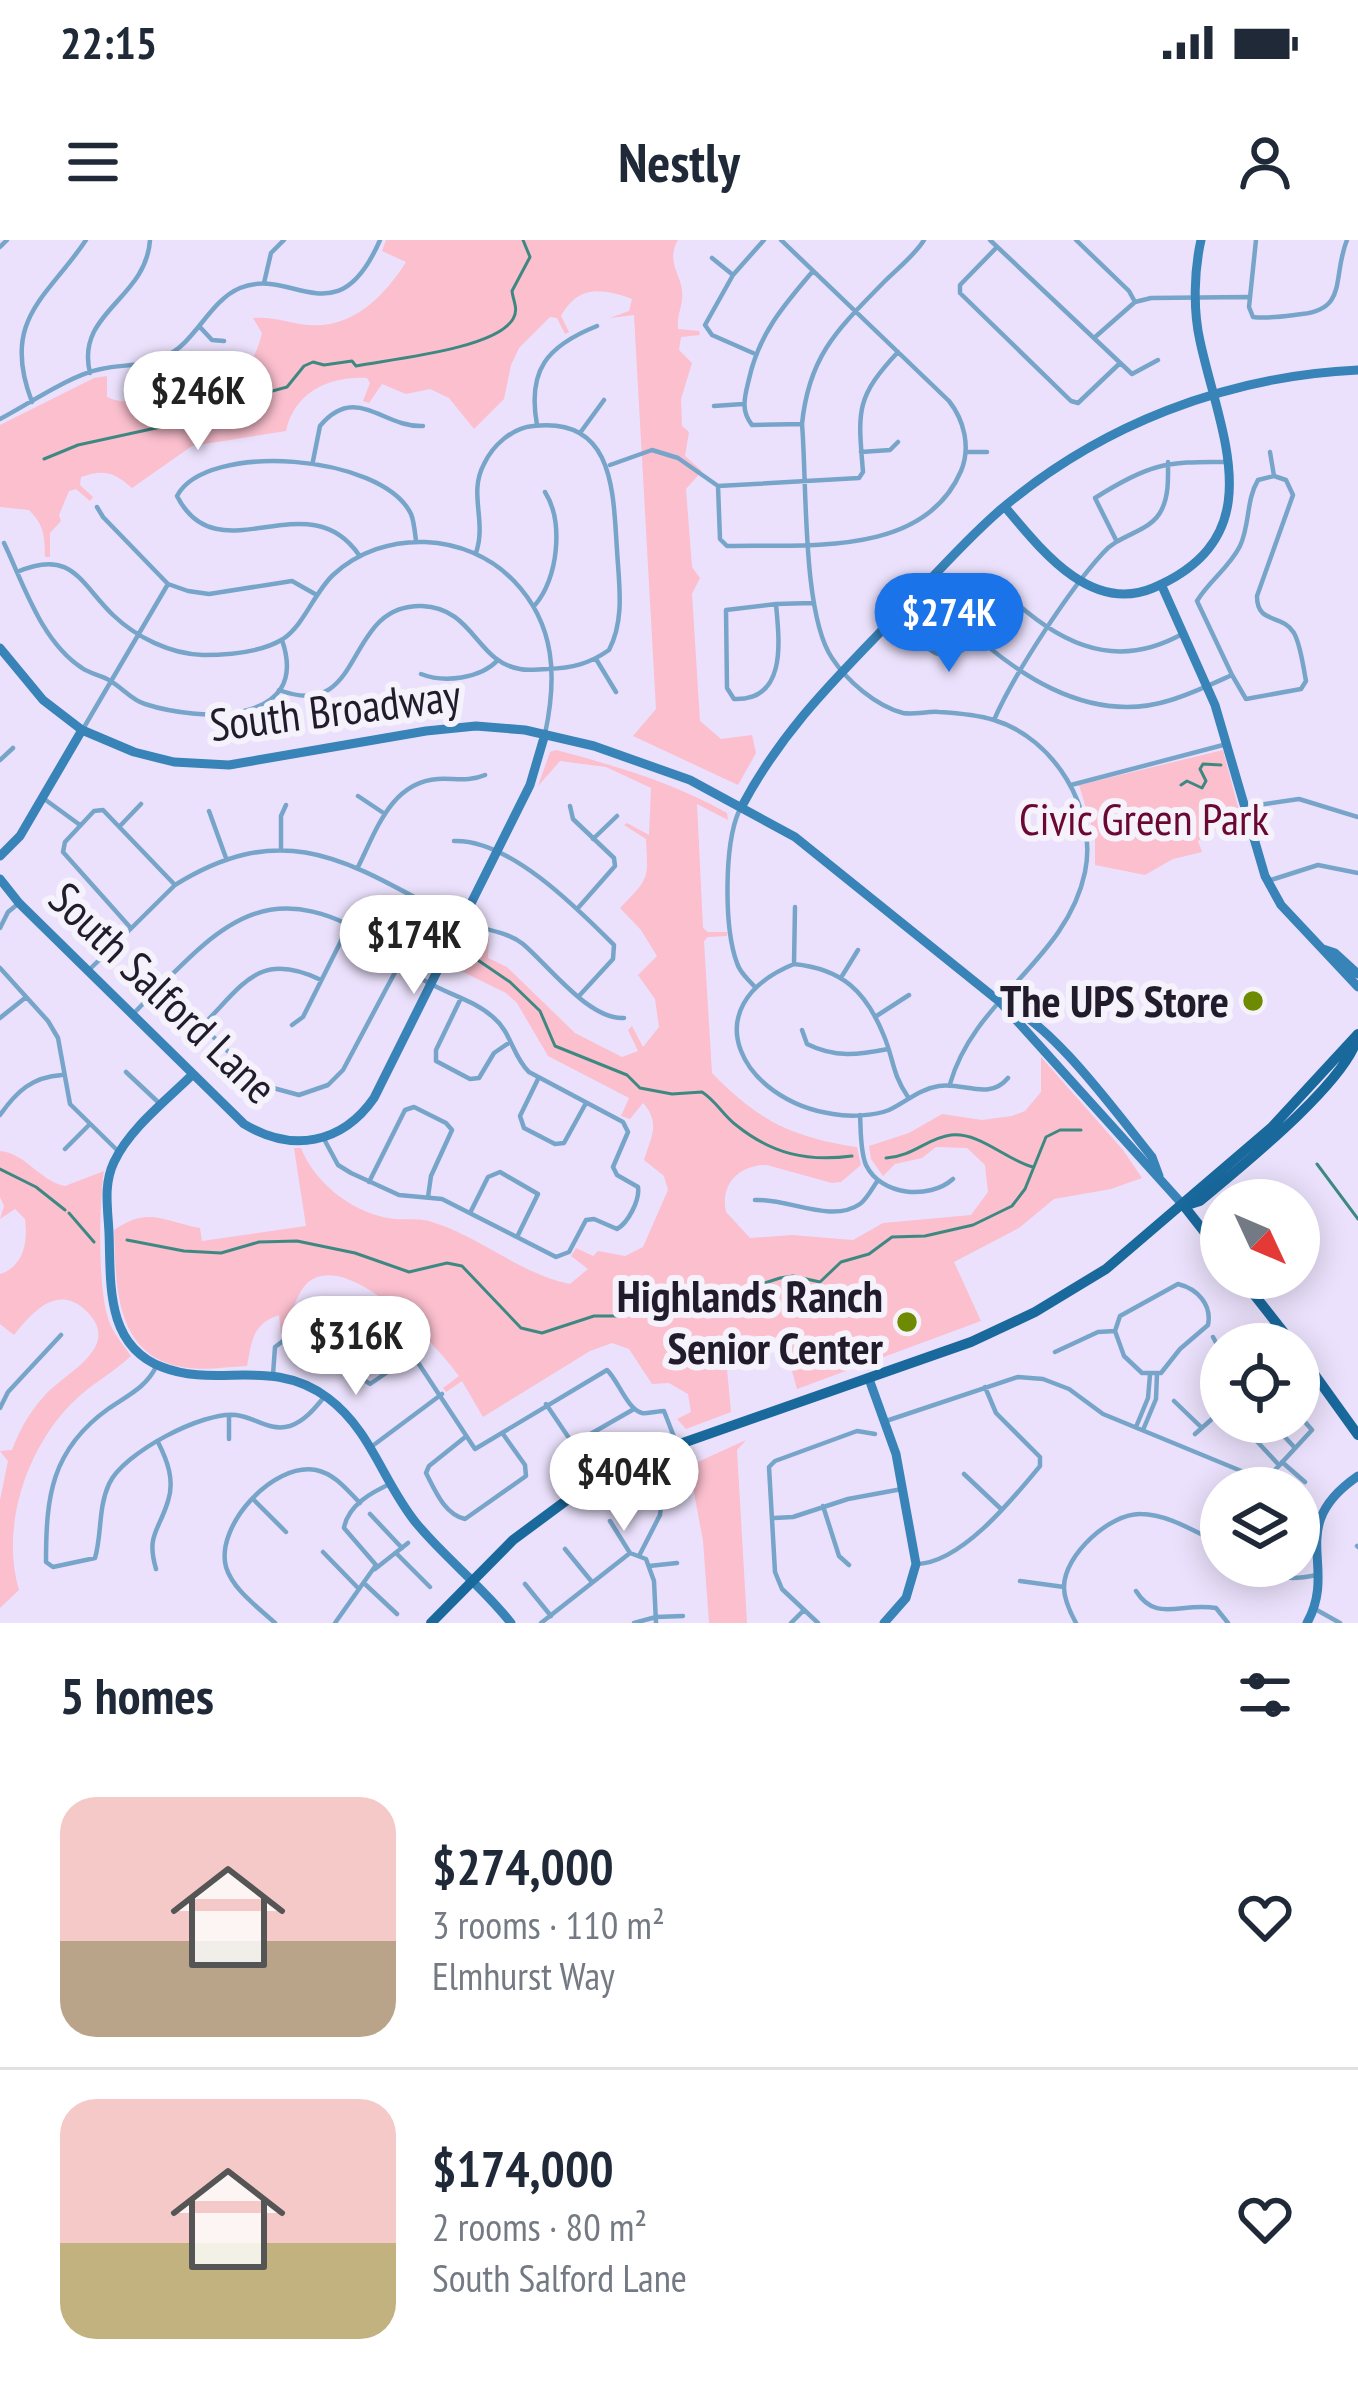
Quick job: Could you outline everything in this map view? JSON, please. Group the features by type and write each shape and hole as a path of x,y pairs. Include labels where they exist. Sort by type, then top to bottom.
{"main road":[{"path":"431,1623 513,1540 567,1500 677,1444 971,1342 1035,1312 1106,1269 1272,1127 1358,1035"},
{"name":"South Broadway","path":"1184,1206 1200,1226"},
{"path":"1258,1299 1276,1323"},
{"path":"1320,1382 1358,1435"}],"street":[{"path":"0,248 7,240"},
{"path":"32,402 21,357 29,315 86,240"},
{"path":"89,373 85,354 89,337 136,284 150,240"},
{"path":"264,283 272,253 284,240"},
{"path":"0,418 89,373 169,356 240,288 264,283 308,295 330,293 348,284 370,262 380,240"},
{"path":"754,353 712,335 705,326 734,275 764,240"},
{"path":"718,486 720,539 727,546 810,544 887,535 915,522 952,488 966,452 955,408 781,240"},
{"path":"924,240 856,311 814,364 805,392 802,424 817,630 842,671 872,698 905,714 937,711 994,720 1048,754 1071,785 1087,840 1081,890 1059,934 964,1045 950,1084"},
{"path":"990,240 1119,364 1138,374 1158,360"},
{"path":"1076,240 1135,302"},
{"path":"1005,507 1040,547 1110,596 1132,596 1161,584 1188,570 1214,543 1223,519 1230,461 1198,337 1201,240"},
{"path":"1256,240 1248,298 1252,317 1325,312 1333,303 1347,240"},
{"path":"998,247 960,285 960,292 1071,401 1086,398 1119,364"},
{"path":"712,258 734,275"},
{"path":"802,424 752,425 743,404 754,353 777,313 813,272"},
{"path":"1093,339 1135,302 1248,298"},
{"path":"199,326 212,340 224,341"},
{"path":"537,425 534,388 547,357 598,326"},
{"path":"608,466 644,451 658,451 678,458 718,486 859,478 863,472 860,409 865,393 898,352"},
{"path":"754,986 738,969 732,943 729,844 742,806 787,730 842,671 1005,507 1058,467 1117,432 1214,394 1274,379 1358,370"},
{"path":"580,433 604,400"},
{"path":"714,406 743,404"},
{"path":"313,461 320,426 340,410 366,408 411,427 423,426"},
{"path":"279,690 305,697 330,690 347,674 363,637 373,627 393,611 414,606 437,607 457,616 498,660 519,669 596,659 608,650 620,620 612,482 596,446 580,433 537,425 508,435 485,461 476,490 483,531 476,554"},
{"path":"861,452 890,450 898,442"},
{"path":"966,452 987,452"},
{"path":"1270,452 1274,476"},
{"path":"360,556 343,537 308,524 210,530 195,522 177,496 193,478 212,471 313,461 355,472 388,491 410,512 416,542"},
{"path":"1116,540 1095,498 1130,476 1168,462 1230,461"},
{"path":"994,720 1081,580 1116,540 1152,522 1162,510 1168,462"},
{"path":"1274,476 1286,480 1293,495 1257,596 1257,608 1263,617 1290,627 1306,681 1301,688 1255,700 1246,699 1196,601 1239,547 1249,522 1251,490 1258,480 1274,476"},
{"path":"535,605 548,591 556,566 552,503 545,492"},
{"path":"98,507 103,518 168,584 209,594 292,581 315,594"},
{"path":"887,535 888,545"},
{"path":"17,572 41,563 70,569 138,635 168,649 202,655 282,640 336,572 360,556 416,542 449,544 476,554 513,579 535,605 549,637 553,668 544,734 530,784 461,922 431,983 374,1098 355,1121 323,1139 338,1165 369,1182 399,1195 428,1197 470,1213 556,1257 565,1256 586,1220 617,1229 639,1195 638,1187 617,1175 613,1167 628,1127 538,1079 520,1064 494,1018 461,998 431,983 416,975 389,948 311,912 251,914 212,935 134,1013"},
{"path":"4,543 35,613 65,653 82,669 112,681 139,703 196,714 249,711 267,703 279,690 287,666 282,640"},
{"path":"976,638 959,654 940,655 926,646 991,581 1050,628 1085,648 1126,654 1146,651 1184,633"},
{"path":"0,856 20,836 168,584"},
{"path":"1161,584 1208,686 1267,880 1281,905 1358,987"},
{"path":"776,604 780,654 776,672 760,692 746,699 734,698 727,688 725,610 776,604 812,603"},
{"path":"953,615 976,638 1067,697 1110,706 1168,701 1232,675"},
{"name":"South Broadway","path":"0,648 43,700 82,730 150,757 211,765 268,760 449,728 498,727 544,734 668,770 742,806 823,858 1000,1002 1016,1007 1069,1058 1152,1157 1160,1176 1184,1206"},
{"path":"596,659 616,692"},
{"path":"421,674 433,678 473,675 498,660"},
{"path":"1071,785 1227,744"},
{"path":"0,760 13,748"},
{"path":"358,867 398,796 419,783 474,780 485,775"},
{"path":"358,796 385,814"},
{"path":"43,798 80,825"},
{"path":"1245,807 1299,799 1358,817"},
{"path":"120,826 141,804"},
{"path":"281,848 280,816 286,806"},
{"path":"570,806 573,819 614,858 615,866 578,908"},
{"path":"131,928 63,852 65,842 94,811 103,810 175,885"},
{"path":"209,811 226,858"},
{"path":"593,838 617,816"},
{"path":"454,841 471,841 542,877 578,908 616,952 579,996"},
{"path":"88,971 175,885 226,858 281,848 358,867 461,922 518,940 594,1011 612,1019 624,1018"},
{"path":"1267,880 1318,865 1358,873"},
{"name":"South Salford Lane","path":"0,879 193,1074 258,1132 288,1142 323,1139"},
{"path":"0,928 19,903"},
{"path":"794,964 795,907"},
{"path":"292,1025 303,1017 348,927"},
{"path":"1323,949 1335,953 1358,974"},
{"path":"842,976 858,950"},
{"path":"161,986 262,1085 286,1094 328,1085 343,1070 401,961"},
{"path":"908,1097 893,1076 888,1048 874,1017 842,976 794,964 754,986 742,1006 737,1032 741,1053 754,1076 774,1094 800,1107 860,1115 887,1110 908,1097 950,1084 987,1091 1008,1078"},
{"path":"202,1026 248,980 265,970 294,967 321,980"},
{"path":"0,968 58,1038 70,1104 119,1152"},
{"path":"874,1017 909,994"},
{"path":"0,1018 25,998"},
{"path":"461,998 436,1050 436,1061 470,1079 479,1078 494,1053 509,1042"},
{"path":"802,1030 807,1044 823,1052 849,1056 888,1048"},
{"path":"126,1072 162,1106"},
{"path":"193,1074 119,1152 111,1168 106,1193 111,1305 125,1338 157,1365 198,1375 274,1375 325,1396 354,1419 415,1522 511,1623"},
{"path":"1,1115 27,1084 62,1075"},
{"path":"538,1079 520,1116 524,1127 554,1144 570,1137 586,1103"},
{"path":"369,1182 405,1110 414,1106 452,1130 431,1176 428,1197"},
{"path":"860,1115 864,1158 878,1180 922,1192 942,1189 953,1180"},
{"path":"65,1149 89,1125"},
{"path":"470,1213 488,1177 500,1172 538,1194 517,1236"},
{"path":"755,1200 776,1199 836,1211 861,1203 878,1180"},
{"path":"1169,1286 1193,1289 1209,1310 1208,1325 1180,1349 1166,1370 1153,1375 1142,1373 1124,1356 1115,1331 1125,1312 1169,1286"},
{"path":"305,1347 320,1309 329,1301 376,1324 413,1355 475,1449 607,1370 634,1409 664,1411 677,1444"},
{"path":"1055,1352 1098,1332 1115,1331"},
{"path":"0,1408 8,1392 61,1335"},
{"path":"274,1375 277,1344 283,1341 305,1347 370,1384 413,1355"},
{"path":"157,1365 142,1388 106,1410 67,1448 46,1513 46,1562 53,1567 95,1558 110,1482 131,1457 212,1416 239,1415 268,1427 291,1426 325,1396"},
{"path":"1140,1429 1156,1399 1153,1375"},
{"path":"886,1421 1018,1377 1043,1379 1069,1390 1102,1414 1227,1467"},
{"path":"869,1379 886,1421 916,1564 906,1598 884,1623"},
{"path":"0,1386 8,1392"},
{"path":"916,1564 948,1558 1041,1462 996,1413 985,1387"},
{"path":"371,1447 442,1394"},
{"path":"1174,1401 1200,1426"},
{"path":"546,1404 573,1444 634,1409"},
{"path":"229,1439 230,1415"},
{"path":"1195,1434 1200,1428"},
{"path":"818,1623 782,1589 775,1572 769,1467 857,1431 874,1434"},
{"path":"464,1438 426,1473 440,1500 465,1519 526,1476 525,1466 502,1434"},
{"path":"156,1569 152,1537 173,1493 158,1442"},
{"path":"1259,1443 1284,1467"},
{"path":"1290,1443 1295,1448"},
{"path":"1277,1467 1300,1443"},
{"path":"281,1614 273,1621 231,1577 224,1552 235,1521 289,1472 305,1469 324,1469 360,1503"},
{"path":"964,1474 1000,1508"},
{"path":"1320,1520 1340,1489 1358,1476"},
{"path":"375,1569 374,1559 344,1528 346,1517 392,1483"},
{"path":"771,1518 793,1517 902,1489"},
{"path":"640,1554 662,1498"},
{"path":"254,1500 286,1532"},
{"path":"823,1506 839,1556 849,1565"},
{"path":"370,1514 430,1586"},
{"path":"1076,1623 1064,1587 1077,1556 1110,1522 1128,1514 1157,1515 1200,1534"},
{"path":"610,1521 630,1553"},
{"path":"334,1623 375,1569 402,1548"},
{"path":"565,1550 592,1582"},
{"path":"323,1552 397,1614"},
{"path":"541,1623 630,1553 640,1554 649,1566 656,1620"},
{"path":"649,1566 677,1563"},
{"path":"1020,1581 1064,1587"},
{"path":"525,1584 551,1616"},
{"path":"1307,1623 1318,1587"},
{"path":"1136,1591 1144,1608 1158,1615 1202,1606 1216,1608 1228,1623"},
{"path":"1315,1609 1340,1623"},
{"path":"791,1623 804,1610"},
{"path":"634,1623 682,1616"}],"green space":[{"path":"386,240 678,240 673,256 682,291 678,329 700,335 681,337 679,350 692,363 681,399 682,426 689,432 685,456 702,471 686,489 692,567 700,578 692,594 700,721 721,739 752,735 756,753 738,785 633,736 656,709 634,315 610,318 629,311 632,299 601,291 583,294 561,316 569,332 565,334 557,318 550,317 519,348 504,399 474,429 449,398 430,389 406,394 382,384 369,403 363,401 370,383 367,378 340,380 306,396 286,431 192,446 132,488 108,474 81,477 80,485 93,497 90,501 76,489 69,491 61,521 50,533 50,557 45,557 43,531 29,510 0,507 0,425 94,378 107,376 107,397 131,402 168,392 200,372 211,382 231,375 246,367 259,344 262,333 253,318 324,325 353,316 377,298 406,262 382,251"},
{"path":"556,750 665,784 727,813 728,820 697,804 703,928 727,932 727,936 704,941 712,1073 777,1124 857,1147 861,1165 841,1182 832,1183 767,1165 740,1172 726,1193 726,1212 750,1238 792,1235 853,1240 883,1223 971,1215 988,1192 985,1165 967,1148 936,1147 922,1158 895,1164 883,1176 871,1159 869,1146 909,1133 942,1114 982,1120 1025,1111 1041,1092 1041,1057 1142,1178 1054,1199 1019,1228 954,1262 981,1321 797,1389 783,1338 742,1335 725,1348 731,1412 686,1429 677,1419 691,1412 688,1394 669,1383 652,1384 629,1349 612,1343 590,1351 483,1417 462,1381 446,1392 443,1388 459,1376 415,1327 374,1293 333,1276 315,1278 303,1288 285,1336 279,1315 258,1328 247,1366 190,1368 160,1360 143,1348 123,1314 114,1230 137,1219 156,1217 200,1228 202,1241 306,1226 294,1148 301,1148 316,1174 351,1204 380,1216 428,1221 450,1229 552,1279 570,1284 588,1269 571,1256 576,1248 593,1256 598,1251 625,1256 643,1247 668,1190 664,1176 644,1160 653,1130 648,1110 643,1103 630,1119 621,1116 629,1098 548,1056 517,1003 449,965 466,932 489,937 488,958 507,967 575,1033 622,1057 638,1051 628,1030 632,1026 643,1047 659,1027 655,999 638,975 657,956 620,908 642,883 647,863 646,839 624,825 649,835 651,788 606,767 560,761 538,786 550,752"},
{"name":"Civic Green Park","path":"1223,750 1241,818 1224,823 1198,841 1202,852 1173,859 1145,875 1095,865 1095,838 1079,785"},
{"path":"0,1151 65,1186 104,1171 103,1291 110,1324 131,1356 73,1402 42,1442 16,1515 14,1566 19,1590 0,1608 0,1500 8,1461 0,1451 12,1450 35,1407 89,1356 98,1334 95,1321 83,1308 63,1300 44,1305 14,1335 0,1324 0,1274 19,1259 26,1227 15,1209 0,1219 4,1206"},
{"path":"746,1440 737,1450 747,1623 709,1623 703,1541 689,1466"}],"waterway":[{"path":"44,459 78,445 220,414 232,402 287,387 313,362 352,361 356,366 486,338 515,315 512,291 530,257 523,240"},
{"path":"1181,785 1187,781 1202,788 1206,781 1200,769 1203,764 1221,765"},
{"path":"466,952 510,982 540,1011 555,1046 627,1075 640,1088 672,1094 702,1092 749,1135 777,1149 820,1158 852,1156"},
{"path":"127,1240 221,1253 259,1242 297,1241 355,1253 409,1272 447,1263 462,1266 521,1328 542,1333 594,1316 622,1316 650,1304 731,1294 780,1278 820,1282 841,1262 869,1254 892,1237 925,1236 973,1225 1012,1206 1025,1189 1046,1137 1060,1130 1081,1130"},
{"path":"886,1158 942,1137 962,1135 1033,1167"},
{"path":"1317,1164 1358,1219"},
{"path":"0,1169 36,1187 65,1210"},
{"path":"69,1213 94,1242"}],"place":[{"name":"The UPS Store","path":"1253,1001"},
{"name":"Highlands Ranch Senior Center","path":"907,1322"}]}
